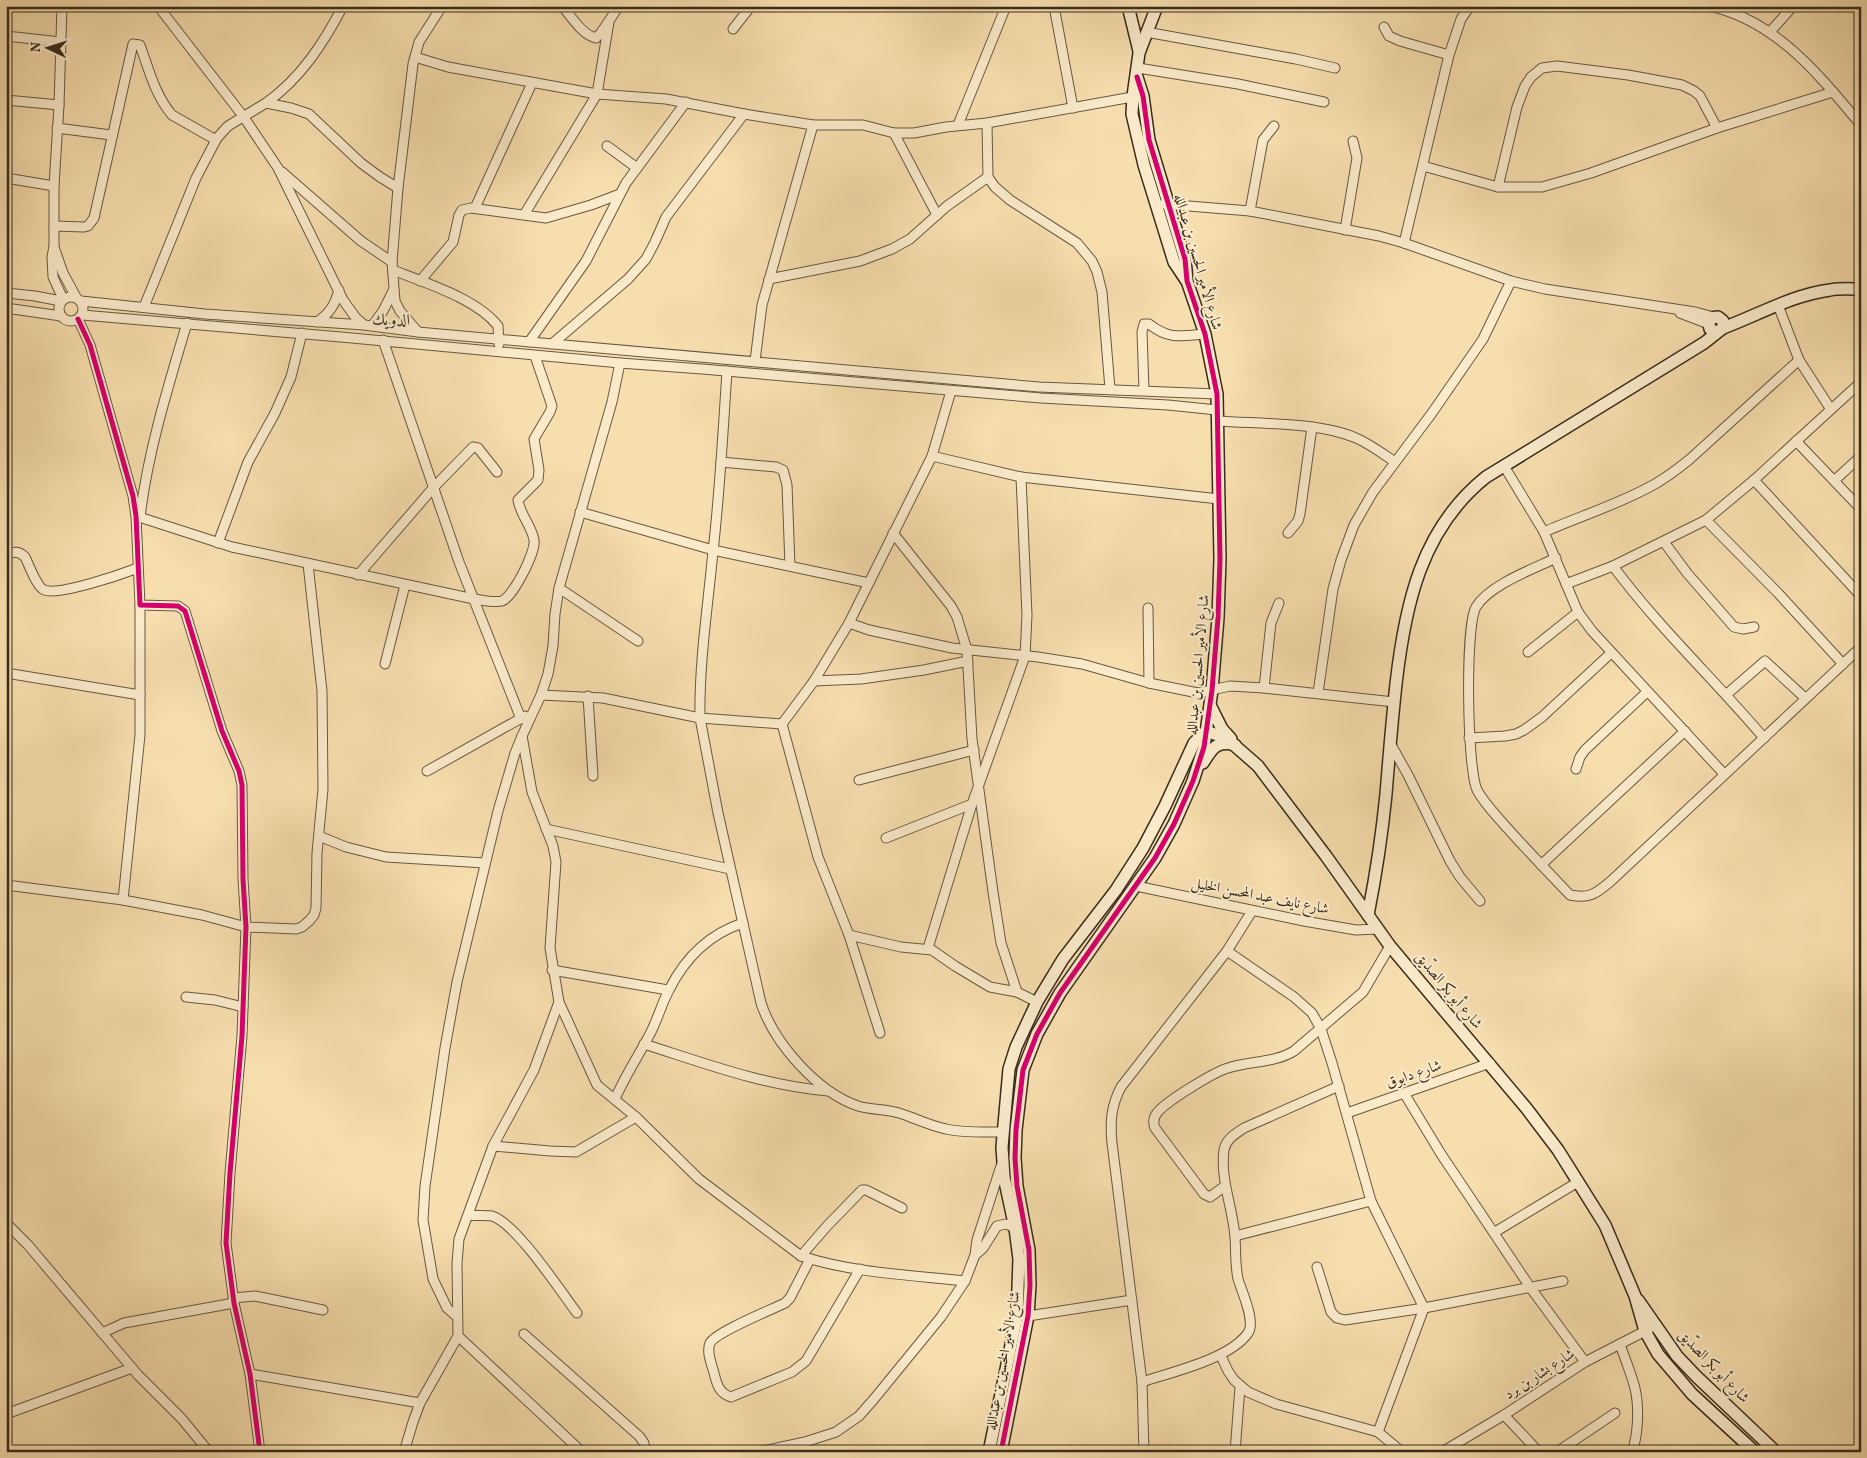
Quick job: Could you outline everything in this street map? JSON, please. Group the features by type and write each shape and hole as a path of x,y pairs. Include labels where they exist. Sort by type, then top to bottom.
{"street":[{"path":"62,6 54,186 54,246 52,257 53,277 62,300 59,309 62,316"},
{"path":"158,6 243,116 278,168 349,309 368,325"},
{"path":"144,307 196,178 216,140 228,126 266,104 291,82 315,55 343,6"},
{"path":"418,332 400,311 395,301 392,266 398,188 415,57 419,42 442,6"},
{"path":"562,6 592,37 598,37 619,6"},
{"path":"733,30 751,6"},
{"path":"958,125 1006,6"},
{"path":"1054,6 1073,108"},
{"path":"1128,6 1139,54"},
{"name":"شارع الأمير الحسين بن عبدالله","path":"989,1452 1017,1316 1024,1258 1015,1172 1015,1144 1023,1070 1037,1034 1060,994 1155,858 1174,824 1193,781 1204,747 1212,690 1218,608 1219,499 1217,394 1205,334 1187,282 1185,259 1162,204 1138,96 1139,54 1157,6"},
{"path":"1404,243 1449,55 1461,19 1470,6"},
{"path":"1709,6 1729,10 1770,32 1801,58 1861,125"},
{"path":"1770,32 1793,6"},
{"path":"524,215 597,94 609,22"},
{"path":"1384,27 1389,36 1400,41 1449,55"},
{"path":"1146,32 1296,59 1335,68"},
{"path":"6,36 61,42"},
{"path":"54,226 84,227 88,226 94,218 131,49 136,43 140,45 152,82 167,110 172,115 216,140"},
{"path":"415,57 448,67 597,94 666,99 813,125 863,125 894,134 987,123 1138,96"},
{"path":"1498,187 1525,86 1531,76 1542,68 1557,66 1682,86 1700,96 1717,128"},
{"path":"1138,73 1238,84 1324,102"},
{"path":"475,208 532,82"},
{"path":"1423,166 1498,187 1525,188 1558,184 1717,128 1833,92"},
{"path":"6,100 59,105"},
{"path":"528,342 586,261 620,194 637,168 686,102"},
{"path":"266,104 290,108 309,114 362,163 398,188"},
{"path":"552,344 628,279 646,259 666,217 744,114"},
{"path":"987,123 988,177 1000,192 1010,200 1077,243 1092,261 1102,292 1110,390"},
{"path":"755,362 762,305 768,279 813,125"},
{"path":"1250,211 1264,140 1274,126"},
{"path":"58,128 112,136"},
{"path":"894,134 937,214"},
{"path":"1345,230 1357,158 1353,141"},
{"path":"607,146 637,168"},
{"path":"278,168 392,266 420,281 448,292 482,311 498,326 500,338 499,352"},
{"path":"768,279 860,261 884,252 910,239 937,214 988,177"},
{"path":"6,178 54,186"},
{"path":"420,281 453,242 460,211 475,208 539,218 550,217 620,194"},
{"path":"1162,204 1250,211 1379,236 1511,281 1545,290 1670,308 1716,324"},
{"path":"54,246 63,273 83,309 80,317 100,380 138,517"},
{"path":"1318,693 1330,608 1341,560 1354,525 1373,492 1483,339 1511,281"},
{"path":"1368,914 1382,833 1394,702 1404,623 1414,586 1424,560 1443,524 1461,500 1474,487 1504,466 1691,352 1716,324 1830,290 1861,289"},
{"path":"316,322 329,312 339,290"},
{"path":"368,325 383,311 393,291"},
{"path":"6,293 62,300 67,297 205,314 368,325 418,332 920,377 1039,386 1217,394"},
{"path":"1778,305 1798,360 1830,408"},
{"path":"6,308 62,316 69,321 80,317 187,323 383,340 535,356 727,371 1217,416 1312,427 1355,437 1396,462"},
{"path":"284,332 286,320"},
{"path":"124,900 140,735 138,517 152,446 187,323"},
{"path":"1144,390 1142,332 1144,324 1149,324 1162,334 1179,336 1205,334"},
{"path":"218,543 248,462 275,414 292,377 302,333"},
{"path":"383,340 450,537 521,719"},
{"path":"138,517 218,543 474,600 497,602 509,597 535,545 533,534 518,500 538,480 539,470 534,439 552,406 535,356"},
{"path":"1544,532 1628,497 1671,474 1697,453 1798,360"},
{"path":"456,1316 447,1308 432,1279 422,1220 451,1011 485,863 515,753 541,695 552,660 554,614 558,588 612,402 620,363"},
{"path":"727,371 714,550 700,683 700,718 730,869 765,1014 792,1057 828,1091 857,1106 897,1113 946,1129 1003,1132"},
{"path":"920,377 920,388"},
{"path":"1566,584 1614,566 1706,520 1754,480 1830,408 1861,382"},
{"path":"782,724 814,681 849,623 932,456 952,391"},
{"path":"1288,533 1298,521 1300,514 1312,427"},
{"path":"1796,441 1861,509"},
{"path":"358,575 434,488 473,447 478,448 497,472"},
{"path":"932,456 1021,477 1219,499"},
{"path":"1835,480 1861,456"},
{"path":"721,462 776,467 783,470 787,484 790,566"},
{"path":"1504,466 1544,532 1578,612 1611,653 1724,774"},
{"path":"928,948 972,804 1025,656 1027,615 1021,477"},
{"path":"1754,480 1861,596"},
{"path":"580,512 714,550 869,583"},
{"path":"1706,520 1778,593 1843,664"},
{"path":"893,533 952,606 968,650 972,739 987,855 1002,943 1017,992"},
{"path":"1664,542 1687,573 1734,628 1754,627"},
{"path":"6,555 13,552 22,554 40,587 50,591 96,583 138,568"},
{"path":"1556,558 1492,589 1476,606 1472,622 1469,738 1472,773 1478,791 1514,836 1570,895 1588,897 1611,881 1861,647"},
{"path":"6,885 124,900 202,915 246,927 296,929 302,927 314,915 317,896 323,789 322,691 308,564"},
{"path":"1614,566 1636,597 1672,639 1727,694 1764,738"},
{"path":"385,664 405,585"},
{"path":"558,588 638,641"},
{"path":"1264,688 1272,617 1278,603"},
{"path":"140,605 178,606 185,611 222,730 239,771 242,785 243,879 246,927 243,1007 226,1243 234,1301 250,1374 260,1452"},
{"path":"1148,608 1148,683"},
{"path":"1528,652 1578,612"},
{"path":"849,623 905,638 968,650 1082,664 1148,683 1198,693 1230,686 1318,693 1394,702"},
{"path":"1469,738 1506,736 1524,730 1542,717 1611,653"},
{"path":"814,681 862,679 924,670 968,661"},
{"path":"1727,694 1765,661 1805,698"},
{"path":"6,673 140,695"},
{"path":"1576,770 1580,757 1585,750 1647,692"},
{"path":"541,695 588,696 700,718 782,724"},
{"path":"588,696 593,776"},
{"path":"1210,705 1222,729 1237,746"},
{"path":"427,771 533,712"},
{"path":"782,724 818,857 849,935 880,1034"},
{"name":"شارع الأمير الحسين بن عبدالله","path":"1001,1452 1028,1316 1030,1285 1015,1228 1002,1162 1009,1069 1016,1047 1037,1002 1063,959 1126,874 1165,806 1194,743 1206,731"},
{"name":"شارع أبو بكر الصدّيق","path":"1206,731 1226,738 1258,766 1390,946 1490,1063 1538,1124 1605,1225 1635,1296 1645,1331 1667,1367 1722,1423 1755,1452"},
{"path":"1541,865 1685,731"},
{"path":"522,736 532,792 553,846 556,862 550,931 552,970 559,1002 594,1080 601,1089 636,1117 699,1179 806,1257 860,1269 965,1281"},
{"path":"1193,781 1213,748 1223,743 1237,746"},
{"path":"1390,743 1408,775 1450,861 1460,877 1480,901"},
{"path":"859,780 974,750"},
{"path":"886,838 972,804"},
{"path":"546,829 730,869"},
{"path":"319,836 346,847 379,856 410,860 485,863"},
{"name":"شارع نايف عبد المحسن الخليل","path":"1136,886 1252,911 1356,930 1378,929"},
{"path":"1144,1452 1142,1382 1112,1144 1111,1112 1114,1100 1121,1087 1227,951 1252,911"},
{"path":"615,1099 654,1025 668,990 692,955 707,941 730,927 743,924"},
{"path":"849,935 901,947 928,948 937,952 990,988 1017,992 1037,1002"},
{"path":"1225,1186 1210,1197 1204,1194 1159,1134 1154,1125 1155,1116 1162,1108 1222,1070 1284,1056 1294,1050 1363,992 1390,946"},
{"path":"1227,951 1312,1013 1320,1029 1339,1086 1371,1200 1410,1276 1424,1308 1378,1432"},
{"path":"552,970 668,990"},
{"path":"186,998 215,1000 243,1007"},
{"path":"404,1452 420,1403 458,1336 456,1316 457,1263 460,1240 468,1215 494,1146 534,1070 559,1002"},
{"path":"644,1044 778,1084 802,1089 828,1091"},
{"name":"شارع دابوق","path":"1347,1113 1490,1063"},
{"path":"1142,1382 1221,1356 1246,1335 1251,1327 1237,1272 1235,1236 1225,1186 1224,1151 1231,1137 1244,1128 1339,1086"},
{"path":"1404,1093 1441,1154 1530,1287 1585,1362"},
{"path":"1006,1103 1019,1104"},
{"path":"494,1146 576,1152 636,1117"},
{"path":"758,1452 805,1442 836,1432 858,1416 941,1317 965,1281 975,1255 977,1240 1002,1162"},
{"path":"1494,1232 1578,1182"},
{"path":"860,1269 806,1361 801,1366 786,1375 731,1397 720,1391 708,1351 709,1344 725,1331 785,1303 790,1298 806,1257 826,1226 862,1190 866,1190 902,1208"},
{"path":"1235,1236 1371,1200"},
{"path":"468,1215 493,1216 507,1225 524,1243 577,1314"},
{"path":"6,1223 28,1245 132,1368 182,1419 209,1452"},
{"path":"975,1255 983,1248 997,1226 1006,1224 1015,1228"},
{"path":"1316,1267 1331,1312 1341,1320 1424,1308 1563,1281"},
{"path":"102,1333 124,1323 255,1296 323,1310"},
{"name":"شارع أبو بكر الصدّيق","path":"1635,1296 1677,1356 1776,1452"},
{"path":"1028,1316 1132,1300"},
{"name":"شارع بشار بن برد","path":"1442,1452 1504,1415 1585,1362 1656,1326"},
{"path":"524,1334 639,1436 644,1443 645,1452"},
{"path":"458,1336 582,1452"},
{"path":"1620,1344 1636,1393 1636,1438 1632,1452"},
{"path":"1221,1356 1228,1372 1240,1387 1258,1397 1276,1404 1378,1432 1402,1452"},
{"path":"6,1414 132,1368"},
{"path":"250,1374 420,1403"},
{"path":"1234,1452 1240,1387"},
{"path":"1557,1452 1614,1413"},
{"path":"1504,1415 1540,1452"}],"cycle path":[{"path":"1001,1452 1028,1316 1030,1285 1029,1250 1017,1186 1015,1158 1016,1130 1023,1070 1037,1034 1060,993 1155,858 1174,824 1193,781 1204,747 1212,690 1218,618 1220,559 1217,394 1205,334 1187,281 1185,259 1149,140 1143,96 1137,77"},
{"path":"78,319 90,345 133,496 136,516 140,605 178,606 185,611 222,731 239,771 242,785 243,879 246,927 242,1036 226,1243 234,1303 250,1374 260,1452"}],"district":[{"name":"الدويك","path":"391,321"}]}
